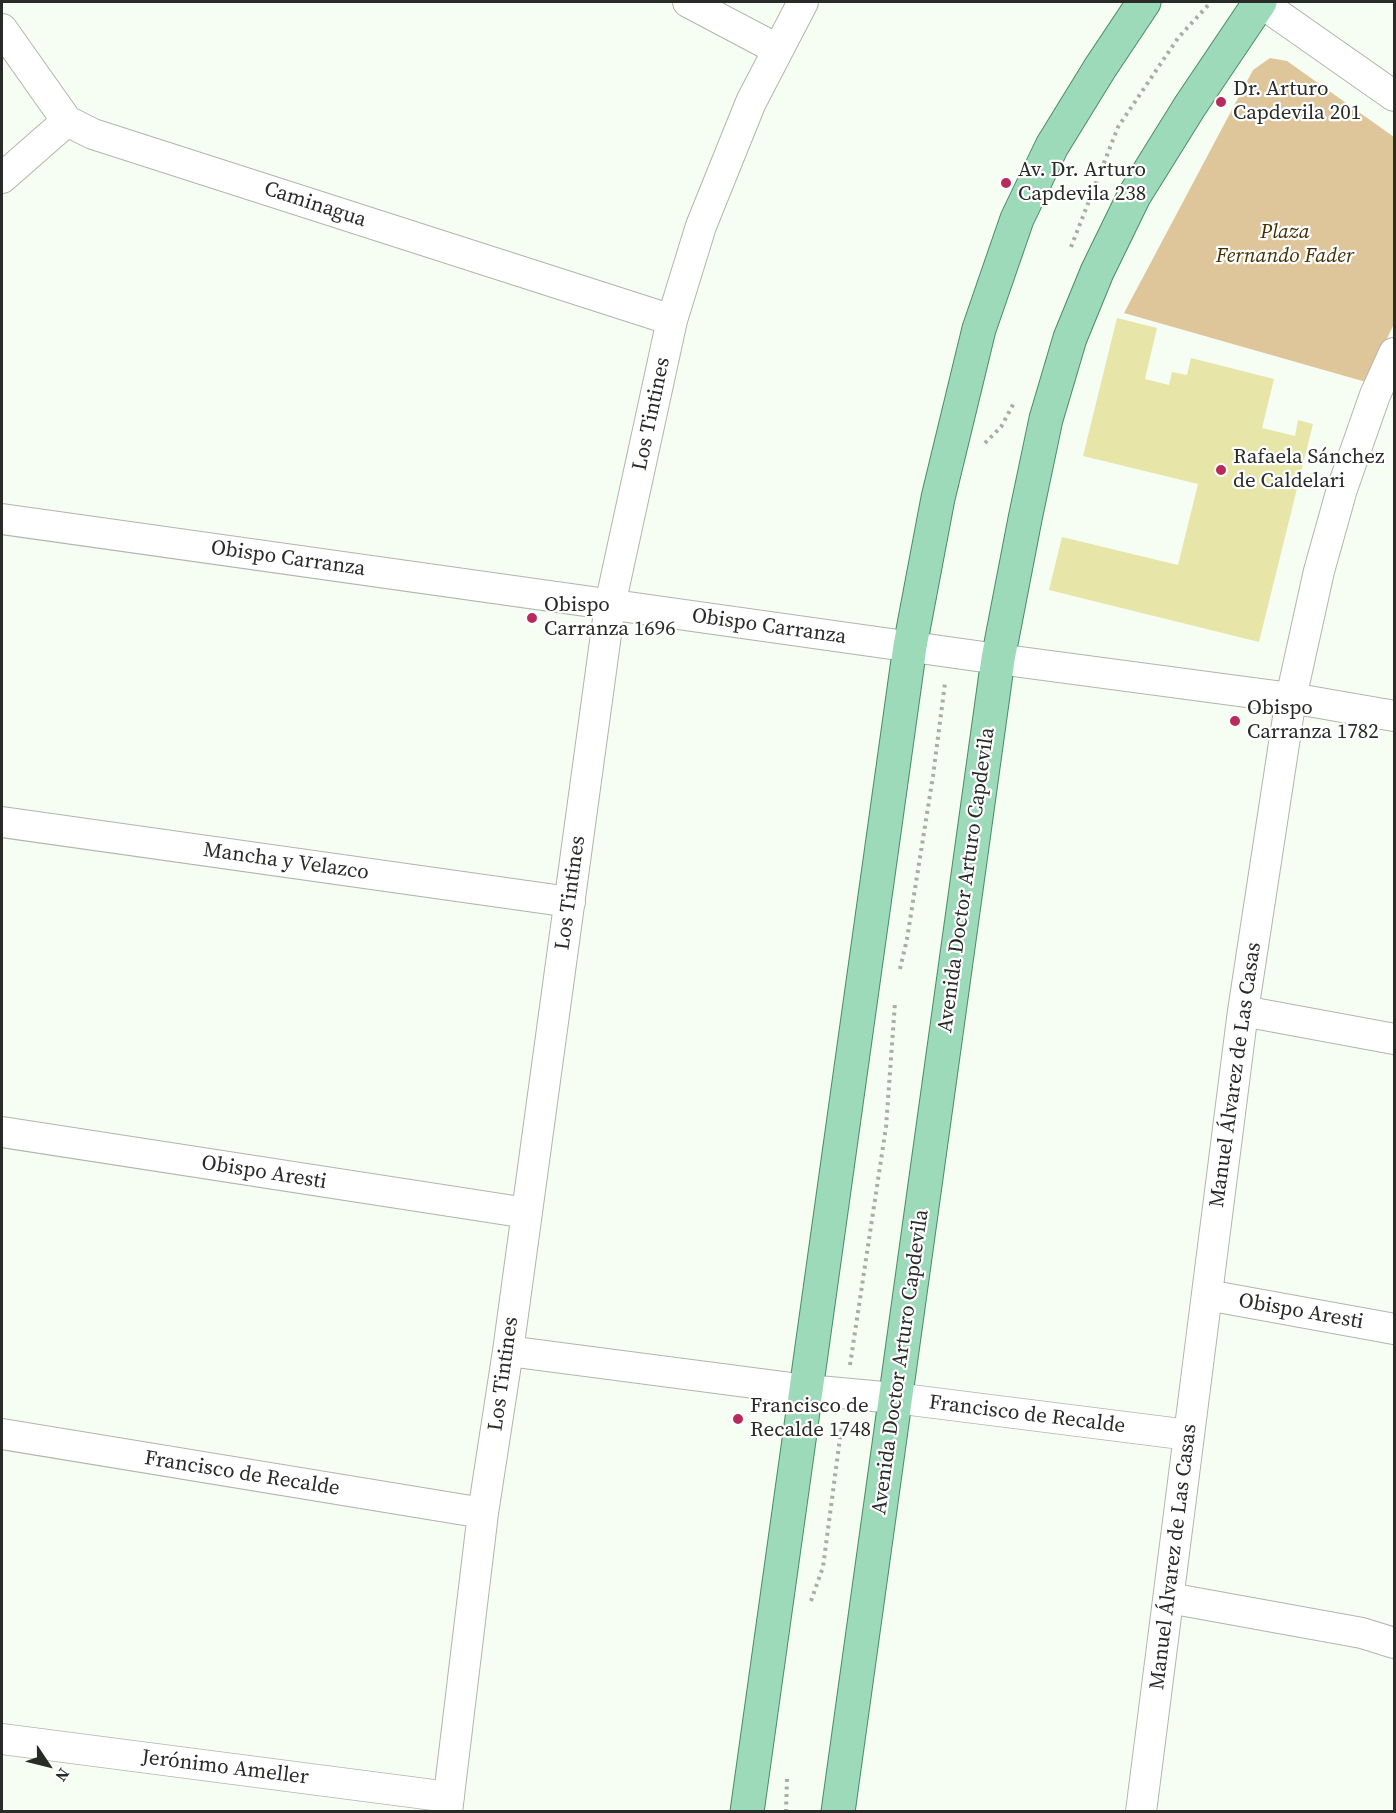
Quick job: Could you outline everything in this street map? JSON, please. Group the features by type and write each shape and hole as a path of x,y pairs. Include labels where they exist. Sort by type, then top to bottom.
{"main road":[{"path":"747,1812 910,646 938,498 979,329 1017,219 1052,146 1144,2"},
{"name":"Avenida Doctor Arturo Capdevila","path":"838,1812 998,659 1044,430 1074,327 1097,272 1134,196 1190,106 1260,2"}],"street":[{"path":"688,2 777,49"},
{"name":"Los Tintines","path":"448,1804 483,1513 508,1351 610,605 672,320 701,226 751,102 803,2"},
{"path":"1260,2 1395,96"},
{"name":"Caminagua","path":"2,29 67,121 93,134 672,320"},
{"path":"2,178 67,121"},
{"name":"Manuel Álvarez de Las Casas","path":"1141,1812 1243,1011 1291,698 1319,571 1342,489 1376,395 1395,353"},
{"name":"Obispo Carranza","path":"2,519 1291,698 1395,716"},
{"name":"Mancha y Velazco","path":"2,822 570,902"},
{"path":"1243,1011 1395,1039"},
{"name":"Obispo Aresti","path":"2,1132 527,1213"},
{"name":"Obispo Aresti","path":"1207,1295 1395,1329"},
{"name":"Francisco de Recalde","path":"508,1351 807,1390 896,1398 1189,1435"},
{"name":"Francisco de Recalde","path":"2,1434 483,1513"},
{"path":"1169,1598 1362,1633 1395,1643"},
{"name":"Jerónimo Ameller","path":"2,1738 448,1804"}],"green space":[{"name":"Plaza Fernando Fader","path":"1270,58 1287,61 1394,137 1394,324 1366,382 1124,313 1253,70"}],"building":[{"name":"Rafaela Sánchez de Caldelari","path":"1117,318 1157,328 1145,379 1169,385 1172,372 1187,375 1191,358 1274,379 1262,428 1295,436 1298,420 1313,424 1259,642 1049,590 1062,537 1178,565 1198,484 1083,456"}],"place":[{"name":"Dr. Arturo Capdevila 201","path":"1221,102"},
{"name":"Av. Dr. Arturo Capdevila 238","path":"1006,183"},
{"name":"Rafaela Sánchez de Caldelari","path":"1221,470"},
{"name":"Obispo Carranza 1696","path":"532,618"},
{"name":"Obispo Carranza 1782","path":"1235,721"},
{"name":"Francisco de Recalde 1748","path":"738,1419"}]}
